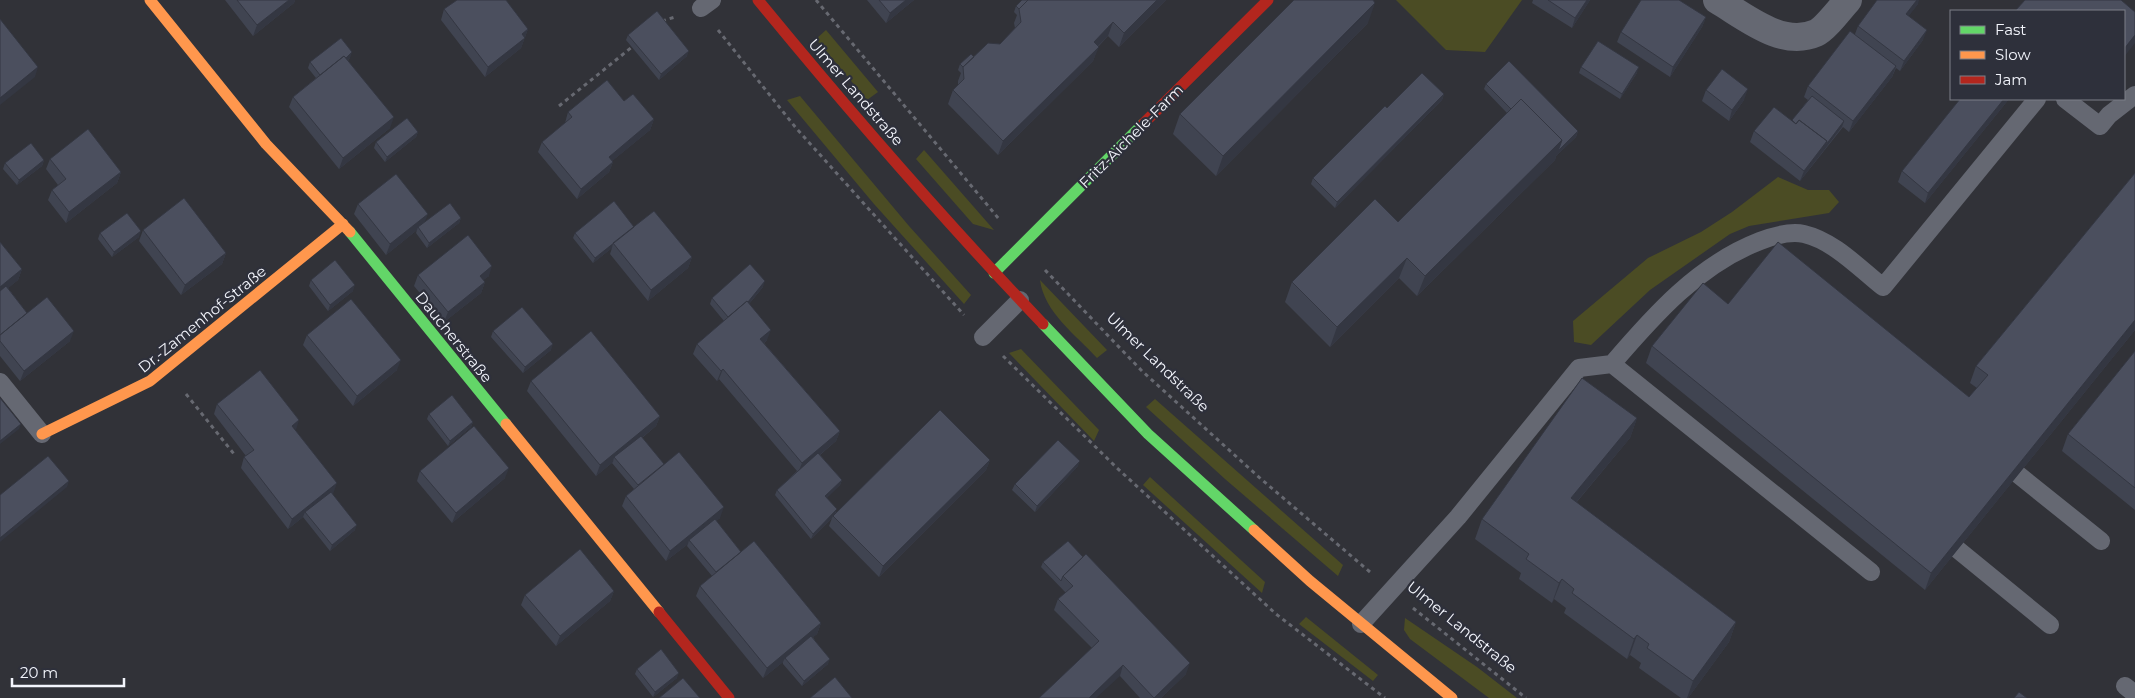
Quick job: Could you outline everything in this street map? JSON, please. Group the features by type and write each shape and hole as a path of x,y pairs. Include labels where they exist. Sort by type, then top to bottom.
{"street":[{"name":"Daucherstraße","path":"150,0 254,130 319,203 343,224 729,698"},
{"name":"Ulmer Landstraße","path":"758,0 994,273 1148,434 1361,624 1452,698"},
{"name":"Fritz-Aichele-Farm","path":"994,273 1268,0"},
{"path":"1717,0 1780,36 1795,39 1818,33 1848,0"},
{"name":"Dr.-Zamenhof-Straße","path":"42,434 150,381 343,224"}],"lane":[{"path":"2066,100 2100,126 2109,115 2135,95"},
{"path":"1361,624 1458,518 1580,368 1612,364 1682,289 1709,267 1742,248 1777,235 1803,234 1828,244 1883,287 2036,100"},
{"path":"983,337 1020,300"},
{"path":"1612,364 1871,572"},
{"path":"0,382 42,434"},
{"path":"1989,451 2101,541"},
{"path":"1957,549 2050,625"}],"path":[{"name":"Ulmer Landstraße","path":"816,0 1022,245 1142,370 1261,479 1391,590 1526,698"},
{"path":"707,4 796,128 983,337 1117,468 1276,614 1385,698"},
{"path":"559,106 632,47"},
{"path":"166,369 234,454"}],"shaded area":[{"path":"1396,0 1522,0 1485,52 1446,50"},
{"path":"826,30 878,92 867,100 816,39"},
{"path":"800,96 909,226 971,295 964,304 874,204 787,100"},
{"path":"924,150 994,230 973,224 916,159"},
{"path":"1778,177 1808,190 1829,190 1839,202 1829,213 1749,226 1730,234 1650,290 1591,345 1574,342 1573,321 1648,258 1701,232 1732,212"},
{"path":"1040,280 1107,350 1097,358 1071,332 1054,313 1043,292"},
{"path":"1021,349 1099,430 1094,441 1009,353"},
{"path":"1155,399 1343,565 1338,576 1225,479 1146,407"},
{"path":"1150,477 1265,582 1262,593 1143,485"},
{"path":"1306,617 1378,675 1373,681 1299,624"},
{"path":"1405,618 1477,667 1517,698 1489,698 1410,639 1404,630"}],"building":[{"path":"237,0 289,0 257,25"},
{"path":"457,0 506,0 528,29 522,34 525,38 488,67 444,9"},
{"path":"879,0 906,0 890,13"},
{"path":"1022,0 1028,0 1019,9 1016,6"},
{"path":"1028,0 1157,0 1124,33 1113,22 1094,42 1099,47 1003,141 953,90 964,79 963,67 988,43 1000,44 1021,22 1019,9"},
{"path":"1294,0 1373,0 1375,3 1223,156 1180,114"},
{"path":"1548,0 1587,0 1575,18"},
{"path":"1641,0 1679,0 1706,17 1673,67 1621,32"},
{"path":"1877,0 1917,0 1906,14 1927,30 1904,61 1858,26"},
{"path":"2025,0 2121,0 2135,12 2135,35 2125,48 2125,10 2016,10"},
{"path":"657,11 689,51 661,74 628,35"},
{"path":"0,19 38,67 0,98"},
{"path":"1850,31 1896,66 1853,121 1808,86"},
{"path":"341,38 352,52 320,75 310,62"},
{"path":"1598,41 1639,67 1622,94 1581,67"},
{"path":"971,54 974,57 963,67 960,64"},
{"path":"344,56 394,117 343,158 293,97"},
{"path":"1509,61 1578,131 1558,151 1562,140 1521,99 1511,109 1486,84"},
{"path":"1722,69 1748,89 1732,110 1706,90"},
{"path":"1422,73 1444,94 1337,202 1313,178 1385,106 1387,108"},
{"path":"607,80 624,101 633,94 654,119 609,157 613,162 581,189 542,142 572,117 568,112"},
{"path":"1812,96 1844,121 1825,146 1827,141 1799,120 1796,124 1792,120"},
{"path":"1521,99 1562,140 1425,276 1407,258 1337,327 1292,282 1375,199 1398,222"},
{"path":"1959,100 2003,100 1928,193 1902,171"},
{"path":"1774,107 1796,124 1799,120 1827,141 1804,171 1754,131"},
{"path":"407,118 418,132 387,157 376,142"},
{"path":"88,129 121,172 69,212 52,190 66,179 50,159"},
{"path":"31,143 44,160 19,180 5,163"},
{"path":"2135,173 2135,320 1931,573 1652,346 1703,283 1728,304 1778,242 1969,397 1988,375 1976,366"},
{"path":"396,174 428,214 390,244 358,204"},
{"path":"184,198 226,253 185,285 143,230"},
{"path":"614,201 634,227 595,258 575,233"},
{"path":"450,203 461,218 429,243 418,227"},
{"path":"654,211 692,257 651,290 613,243"},
{"path":"127,213 141,231 114,252 100,233"},
{"path":"468,235 492,266 480,276 485,282 448,312 418,275"},
{"path":"0,242 22,269 0,287"},
{"path":"335,260 355,285 330,305 311,280"},
{"path":"750,264 765,281 748,302 728,317 712,298"},
{"path":"6,286 27,313 0,335 0,291"},
{"path":"47,297 74,331 24,371 0,341 0,335"},
{"path":"351,299 401,360 357,396 307,335"},
{"path":"747,301 771,330 760,339 840,431 802,463 723,369 721,371 697,344"},
{"path":"522,307 553,344 525,367 493,331"},
{"path":"591,331 660,416 600,465 531,381"},
{"path":"2135,351 2135,488 2068,434"},
{"path":"260,370 299,420 292,426 337,483 292,519 244,457 254,450 217,404"},
{"path":"1582,378 1637,418 1571,498 1736,622 1693,681 1647,648 1649,644 1637,635 1634,639 1572,593 1574,589 1562,579 1559,583 1526,559 1529,554 1482,519"},
{"path":"452,395 473,422 450,441 429,414"},
{"path":"0,398 21,424 0,441"},
{"path":"940,410 990,460 883,566 833,516"},
{"path":"474,426 509,468 456,513 420,471"},
{"path":"641,436 664,464 638,485 614,457"},
{"path":"1058,440 1080,461 1037,506 1015,484"},
{"path":"679,452 724,507 670,551 626,496"},
{"path":"818,453 842,480 825,496 837,509 813,534 777,490"},
{"path":"48,456 69,481 0,538 0,495"},
{"path":"331,492 357,525 332,545 305,512"},
{"path":"715,519 741,552 716,572 689,540"},
{"path":"754,541 821,623 767,668 700,586"},
{"path":"1068,541 1083,557 1063,576 1061,581 1043,562"},
{"path":"580,549 614,591 560,636 525,595"},
{"path":"1086,554 1190,663 1154,698 1123,665 1089,698 1039,698 1099,641 1058,599 1073,586 1063,576"},
{"path":"811,636 830,659 804,681 785,658"},
{"path":"661,649 679,673 655,692 637,669"},
{"path":"835,677 852,698 810,698"},
{"path":"683,678 700,698 659,698"},
{"path":"2019,692 2027,698 2014,698"}],"traffic: fast":[{"path":"994,273 1143,124"},
{"path":"350,232 506,424"},
{"path":"1043,324 1148,434 1254,530"}],"traffic: slow":[{"path":"150,0 266,144 350,232"},
{"path":"42,434 150,381 343,224"},
{"path":"506,424 659,612"},
{"path":"1254,530 1310,581 1452,698"}],"traffic: jam":[{"path":"758,0 898,165 1043,324"},
{"path":"1143,124 1268,0"},
{"path":"659,612 729,698"}]}
